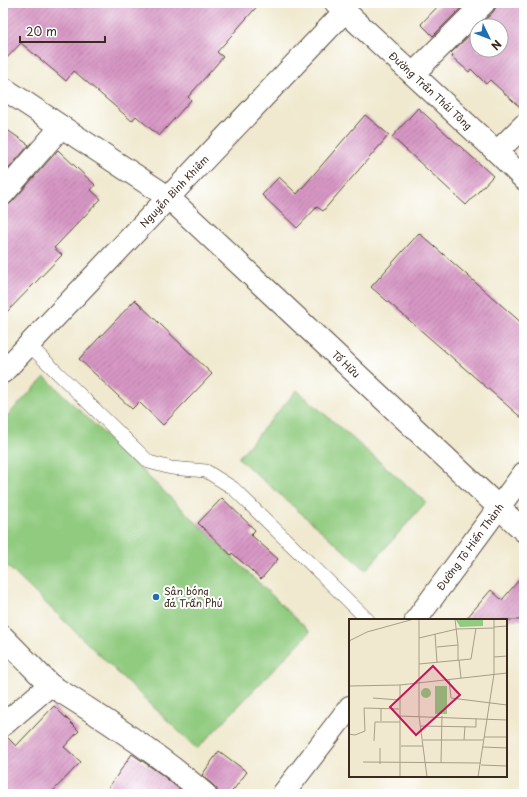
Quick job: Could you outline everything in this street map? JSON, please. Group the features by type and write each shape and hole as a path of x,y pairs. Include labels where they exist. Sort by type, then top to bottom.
{"street":[{"path":"413,74 484,3"},
{"name":"Đường Trần Thái Tông","path":"340,7 497,152 524,179"},
{"name":"Nguyễn Bình Khiêm","path":"3,372 168,197 340,7"},
{"name":"Tố Hữu","path":"3,88 168,197 524,531"},
{"path":"497,152 524,125"},
{"path":"3,194 61,127"},
{"name":"Đường Tô Hiến Thành","path":"417,619 524,473"},
{"path":"3,637 50,685 141,744 205,794"},
{"path":"3,726 50,685"},
{"path":"283,794 349,708"}],"lane":[{"path":"29,345 149,462 171,468 206,471 234,488 367,619"}],"green space":[{"name":"Sân bóng đá Trần Phú","path":"45,377 310,632 197,749 3,562 3,420"},
{"path":"297,390 426,502 366,570 238,458"}],"building":[{"path":"3,3 260,3 217,52 223,57 188,97 191,100 159,136 136,116 132,121 74,71 66,81 21,43 3,62"},
{"path":"441,3 466,3 433,36 421,24"},
{"path":"496,3 524,3 524,111 490,80 486,84 471,69 469,72 452,57 453,55 451,53 469,36 469,58 509,58 509,18 487,18 496,7"},
{"path":"418,108 493,176 466,205 392,137"},
{"path":"365,115 389,135 323,211 317,207 297,228 262,195 279,177 297,194"},
{"path":"3,127 29,145 3,175"},
{"path":"58,150 95,185 91,190 101,199 54,248 62,255 3,316 3,206 7,206 12,202"},
{"path":"419,233 524,325 524,420 371,287"},
{"path":"135,300 212,374 163,425 139,402 132,409 79,359"},
{"path":"222,498 255,530 251,535 278,559 261,579 232,553 231,555 198,523"},
{"path":"524,574 524,620 466,619 491,590 502,600"},
{"path":"54,706 79,731 64,747 81,762 50,794 3,794 3,737 7,737 16,746"},
{"path":"219,751 247,772 230,794 217,794 217,789 202,775"},
{"path":"132,754 161,774 185,794 104,794"}],"place":[{"name":"Sân bóng đá Trần Phú","path":"156,597"}]}
